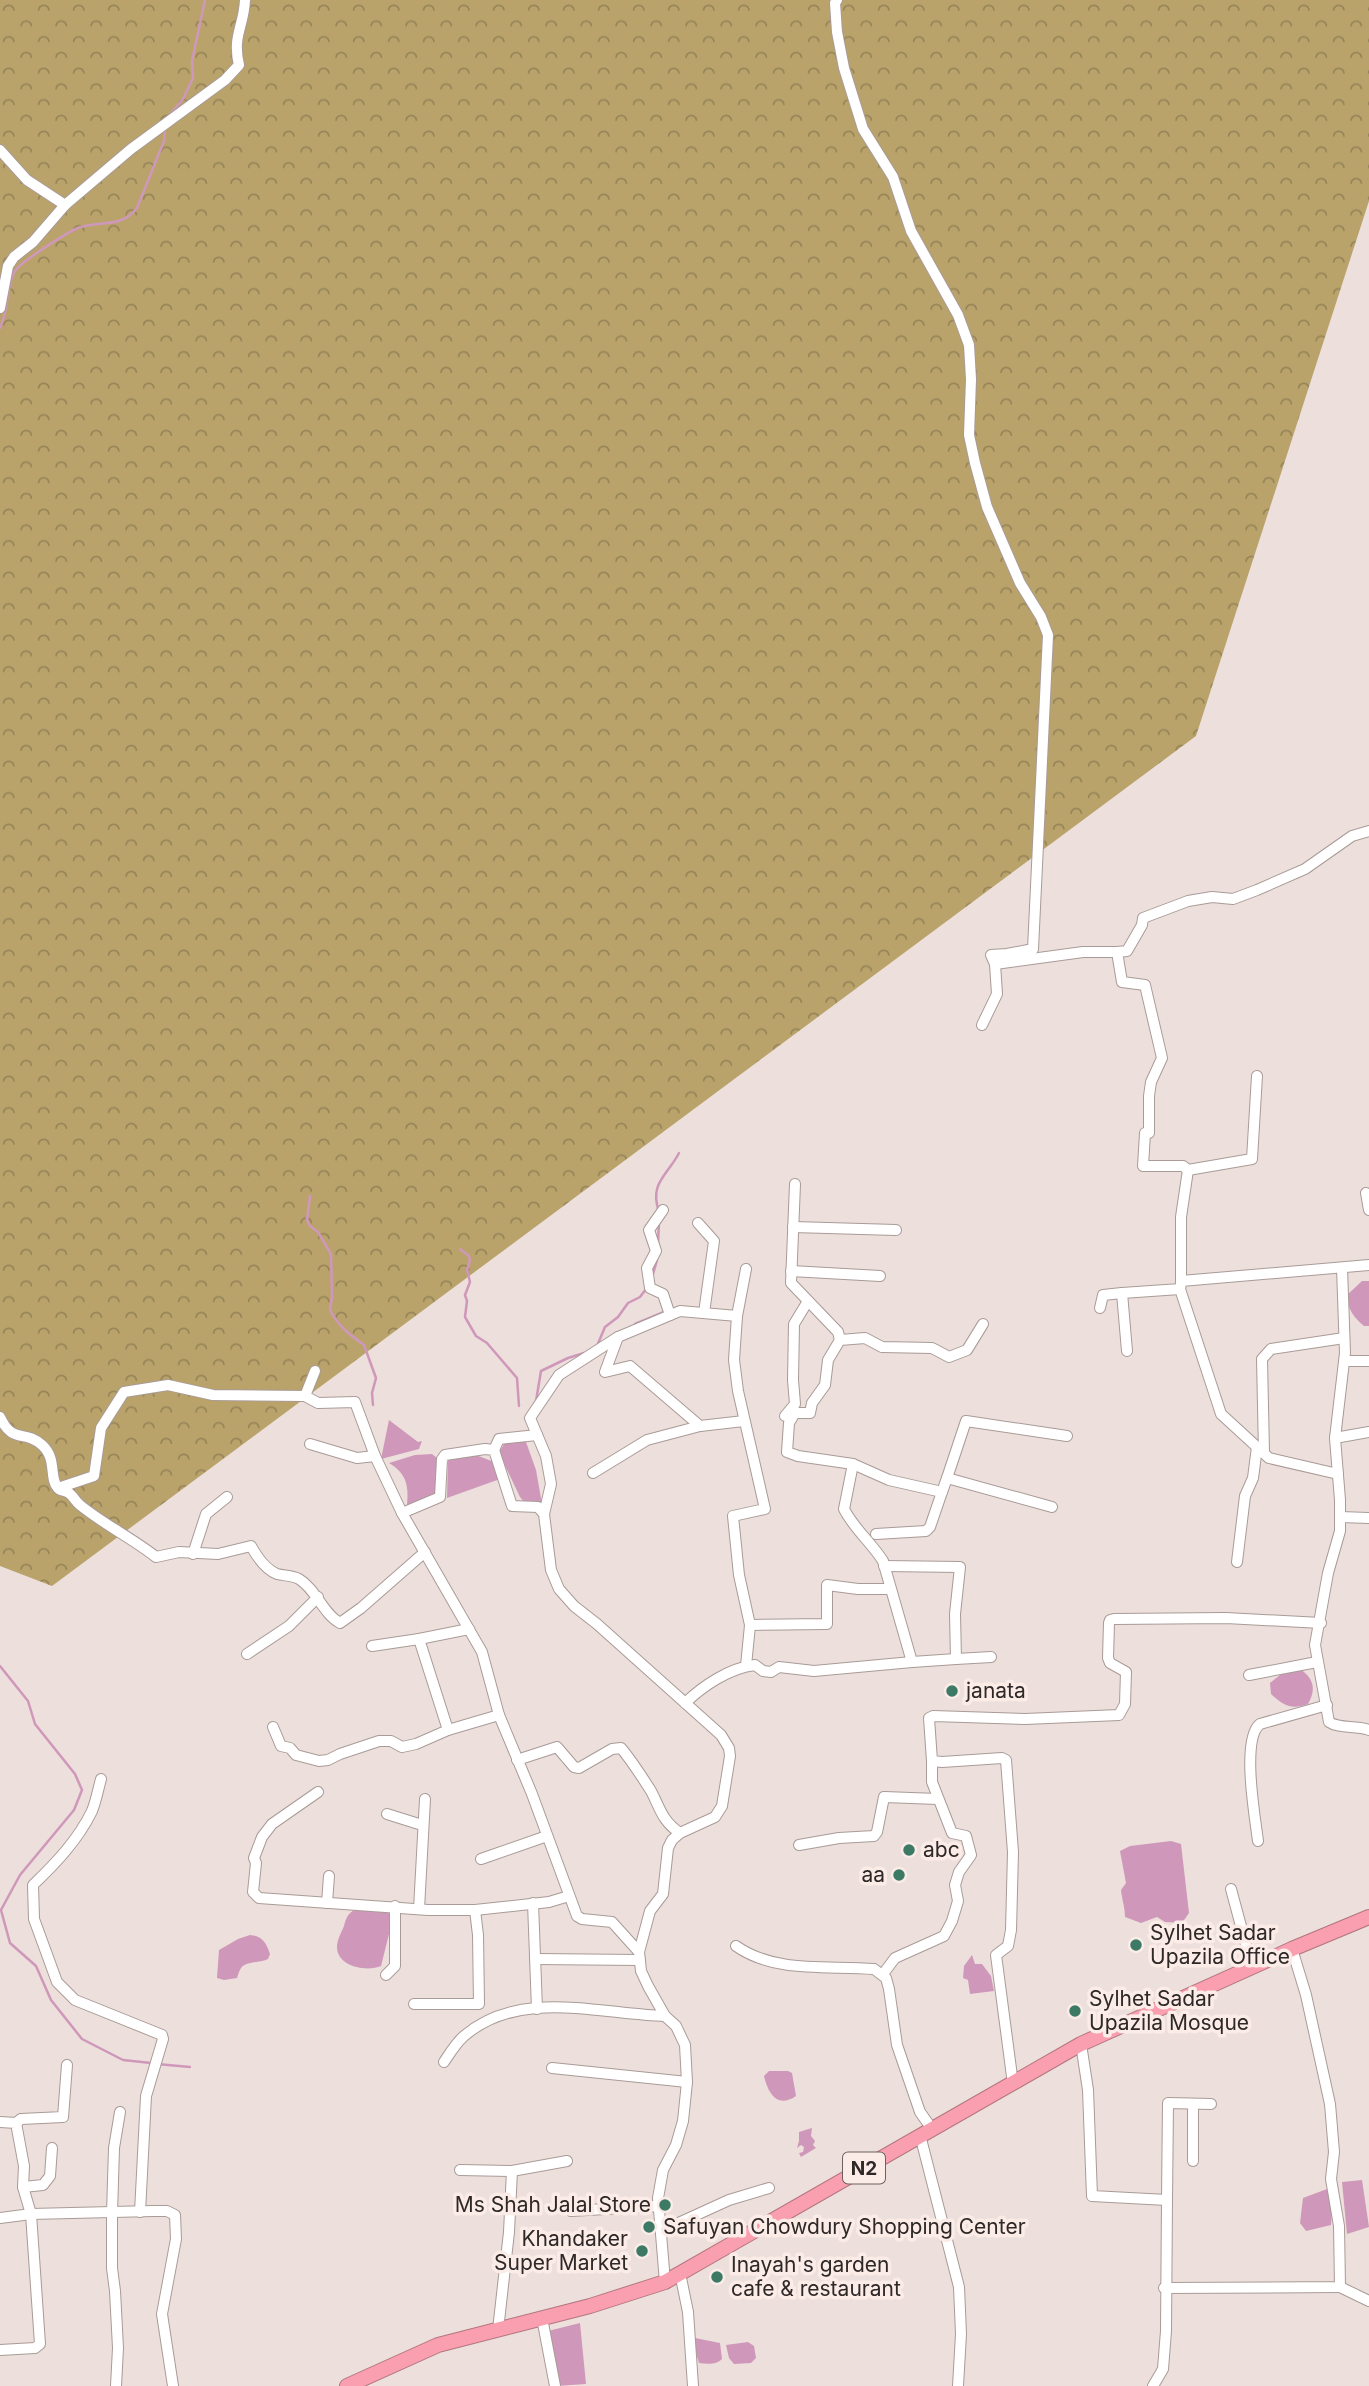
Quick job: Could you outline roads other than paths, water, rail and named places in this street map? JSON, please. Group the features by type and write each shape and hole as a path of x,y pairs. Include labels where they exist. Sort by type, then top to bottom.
{"highway":[{"name":"N2","path":"347,2386 438,2345 590,2306 665,2282 1082,2044 1292,1948 1369,1917"}],"street":[{"path":"0,308 8,266 14,257 33,242 61,203 225,80 239,65 235,44 245,11 245,0"},
{"path":"837,0 837,32 844,68 863,130 893,177 911,231 958,315 969,345 969,435 987,507 1020,583 1041,617 1048,635 1033,949 990,955 995,964 997,994 982,1024"},
{"path":"0,150 27,180 61,203"},
{"path":"995,964 1083,952 1127,951 1142,925 1143,918 1188,901 1212,897 1233,899 1257,890 1305,869 1352,836 1369,831"},
{"path":"1116,952 1122,982 1144,985 1162,1058 1150,1089 1149,1132 1145,1133 1143,1166 1183,1166 1188,1170 1252,1159 1257,1076"},
{"path":"1188,1170 1181,1216 1180,1285 1222,1414 1269,1458 1338,1474"},
{"path":"795,1184 791,1283 838,1332 840,1340 828,1360 825,1385 812,1403 810,1413 795,1413 789,1427 787,1452 853,1464 889,1480 942,1492"},
{"path":"1366,1194 1369,1210"},
{"path":"663,1210 649,1230 656,1251 647,1268 650,1288 663,1294 670,1315"},
{"path":"698,1223 714,1241 704,1313"},
{"path":"793,1227 896,1230"},
{"path":"1100,1308 1102,1295 1369,1265"},
{"path":"1342,1268 1344,1361 1335,1438 1340,1531 1328,1573 1315,1645 1329,1722 1332,1725 1350,1725 1369,1730"},
{"path":"746,1269 737,1316 734,1360 744,1421 765,1509 733,1516 738,1575 750,1625 746,1666"},
{"path":"791,1271 880,1276"},
{"path":"1122,1293 1127,1351"},
{"path":"789,1427 783,1419 795,1404 794,1324 808,1301"},
{"path":"665,2282 658,2206 663,2170 676,2145 683,2121 687,2082 685,2045 641,1971 639,1956 650,1911 663,1894 668,1848 672,1839 715,1817 722,1806 729,1748 721,1735 574,1606 559,1589 551,1570 544,1514 551,1485 546,1456 530,1418 559,1375 618,1337 680,1311 737,1316"},
{"path":"840,1340 865,1338 882,1347 932,1348 949,1357 967,1350 983,1324"},
{"path":"618,1337 606,1372 630,1366 700,1426"},
{"path":"1237,1562 1245,1496 1254,1478 1260,1450 1262,1359 1271,1349 1344,1338"},
{"path":"1344,1361 1369,1361"},
{"path":"305,1396 315,1371"},
{"path":"58,1488 94,1476 101,1428 124,1392 167,1385 213,1395 305,1396 318,1404 355,1402 375,1456 402,1513 482,1652 499,1715 577,1916 611,1922 639,1956"},
{"path":"0,1417 9,1432 30,1437 47,1450 52,1458 54,1481 58,1488 156,1557 179,1552 218,1554 251,1546 259,1561 275,1574 300,1579 318,1597 334,1620 340,1623 425,1552"},
{"path":"593,1473 647,1440 700,1426 744,1421"},
{"path":"876,1534 926,1531 930,1527 966,1421 1067,1436"},
{"path":"1335,1438 1369,1432"},
{"path":"537,1435 499,1439 494,1450 512,1506 538,1507 544,1514"},
{"path":"310,1444 357,1458 375,1456"},
{"path":"402,1513 440,1497 444,1455 494,1450"},
{"path":"853,1464 844,1509 853,1526 874,1546 884,1566 912,1662"},
{"path":"947,1478 1052,1507"},
{"path":"193,1554 206,1514 227,1497"},
{"path":"1340,1517 1369,1518"},
{"path":"884,1566 960,1567 955,1614 956,1659"},
{"path":"750,1625 827,1624 827,1585 890,1589"},
{"path":"247,1654 289,1626 318,1597"},
{"path":"883,1975 895,1958 944,1936 958,1901 955,1885 964,1862 971,1854 966,1836 952,1833 932,1782 929,1718 1025,1719 1119,1715 1125,1704 1126,1672 1110,1663 1108,1658 1110,1620 1226,1618 1321,1623"},
{"path":"372,1646 469,1629"},
{"path":"419,1639 449,1730"},
{"path":"685,1703 709,1683 746,1666 755,1665 763,1671 771,1672 779,1667 814,1671 991,1657"},
{"path":"1249,1675 1317,1662"},
{"path":"1258,1841 1249,1780 1253,1731 1260,1724 1327,1705"},
{"path":"274,1727 281,1746 290,1748 296,1755 319,1761 384,1740 402,1747 416,1744 449,1730 499,1715"},
{"path":"517,1760 557,1747 574,1767 579,1768 612,1749 621,1748 650,1790 655,1805 672,1828 680,1833"},
{"path":"932,1761 1006,1760 1013,1852 1012,1930 1008,1946 996,1955 1013,2084"},
{"path":"102,1779 92,1810 81,1829 57,1862 33,1885 34,1919 57,1982 75,2000 162,2035 162,2045 146,2096 140,2212"},
{"path":"318,1792 272,1824 262,1837 254,1858 256,1863 253,1892 259,1898 419,1909 475,1910 549,1902 569,1896"},
{"path":"799,1844 874,1836 884,1797 938,1799"},
{"path":"419,1909 425,1799"},
{"path":"387,1814 422,1825"},
{"path":"481,1859 547,1836"},
{"path":"327,1903 329,1876"},
{"path":"1231,1889 1252,1967"},
{"path":"533,1903 537,2009"},
{"path":"386,1975 395,1966 395,1906"},
{"path":"475,1910 482,2024"},
{"path":"736,1946 750,1955 783,1964 874,1969 883,1975 890,1989 897,2045 926,2132 959,2287 961,2334 958,2386"},
{"path":"1292,1948 1306,1995 1330,2104 1334,2151 1331,2179 1339,2226 1340,2287"},
{"path":"535,1959 639,1956"},
{"path":"414,2004 477,2006 481,2001"},
{"path":"443,2062 461,2039 482,2024 509,2011 572,2007 628,2015 665,2015"},
{"path":"1082,2044 1088,2090 1092,2196 1167,2200"},
{"path":"0,2122 16,2123 21,2119 63,2117 67,2065"},
{"path":"552,2068 687,2082"},
{"path":"1153,2386 1163,2369 1166,2331 1164,2288 1167,2260 1168,2104 1211,2104"},
{"path":"1193,2104 1193,2161"},
{"path":"116,2386 118,2348 112,2268 112,2214 114,2148 120,2112"},
{"path":"0,2350 35,2348 40,2344 31,2214 23,2187 24,2166 16,2123"},
{"path":"23,2187 43,2185 50,2176 52,2148"},
{"path":"460,2171 512,2171 567,2161"},
{"path":"498,2330 509,2232 512,2171"},
{"path":"661,2231 729,2200 769,2188"},
{"path":"571,2211 658,2206"},
{"path":"0,2218 31,2214 167,2211 175,2216 176,2239 162,2314 173,2386"},
{"path":"680,2273 688,2312 693,2386"},
{"path":"1164,2288 1340,2287 1369,2301"},
{"path":"542,2318 555,2386"}],"waterway":[{"path":"166,119 183,99 193,78 192,61 205,0"},
{"path":"0,328 12,277 19,266 78,228 124,219 137,208 164,141 165,129"},
{"path":"659,1212 656,1202 658,1187 679,1153"},
{"path":"310,1196 307,1220 331,1254 330,1310 349,1334 364,1345 376,1378 372,1393 373,1405"},
{"path":"658,1243 659,1222"},
{"path":"460,1249 469,1256 470,1261 467,1270 470,1282 465,1295 465,1317 476,1336 487,1343 517,1378 519,1406"},
{"path":"653,1274 657,1260"},
{"path":"597,1346 605,1327 646,1289"},
{"path":"635,1324 664,1312"},
{"path":"536,1401 541,1371 584,1353"},
{"path":"0,1666 28,1701 35,1724 75,1774 82,1790 74,1810 20,1875 1,1910 10,1943 36,1966 51,2000 82,2039 123,2060 151,2063"},
{"path":"157,2064 190,2067"}],"place":[{"name":"janata","path":"952,1691"},
{"name":"abc","path":"909,1850"},
{"name":"aa","path":"899,1875"},
{"name":"Sylhet Sadar Upazila Office","path":"1136,1945"},
{"name":"Sylhet Sadar Upazila Mosque","path":"1075,2011"},
{"name":"Ms Shah Jalal Store","path":"665,2205"},
{"name":"Safuyan Chowdury Shopping Center","path":"649,2227"},
{"name":"Khandaker Super Market","path":"642,2251"},
{"name":"Inayah's garden cafe & restaurant","path":"717,2277"}]}
